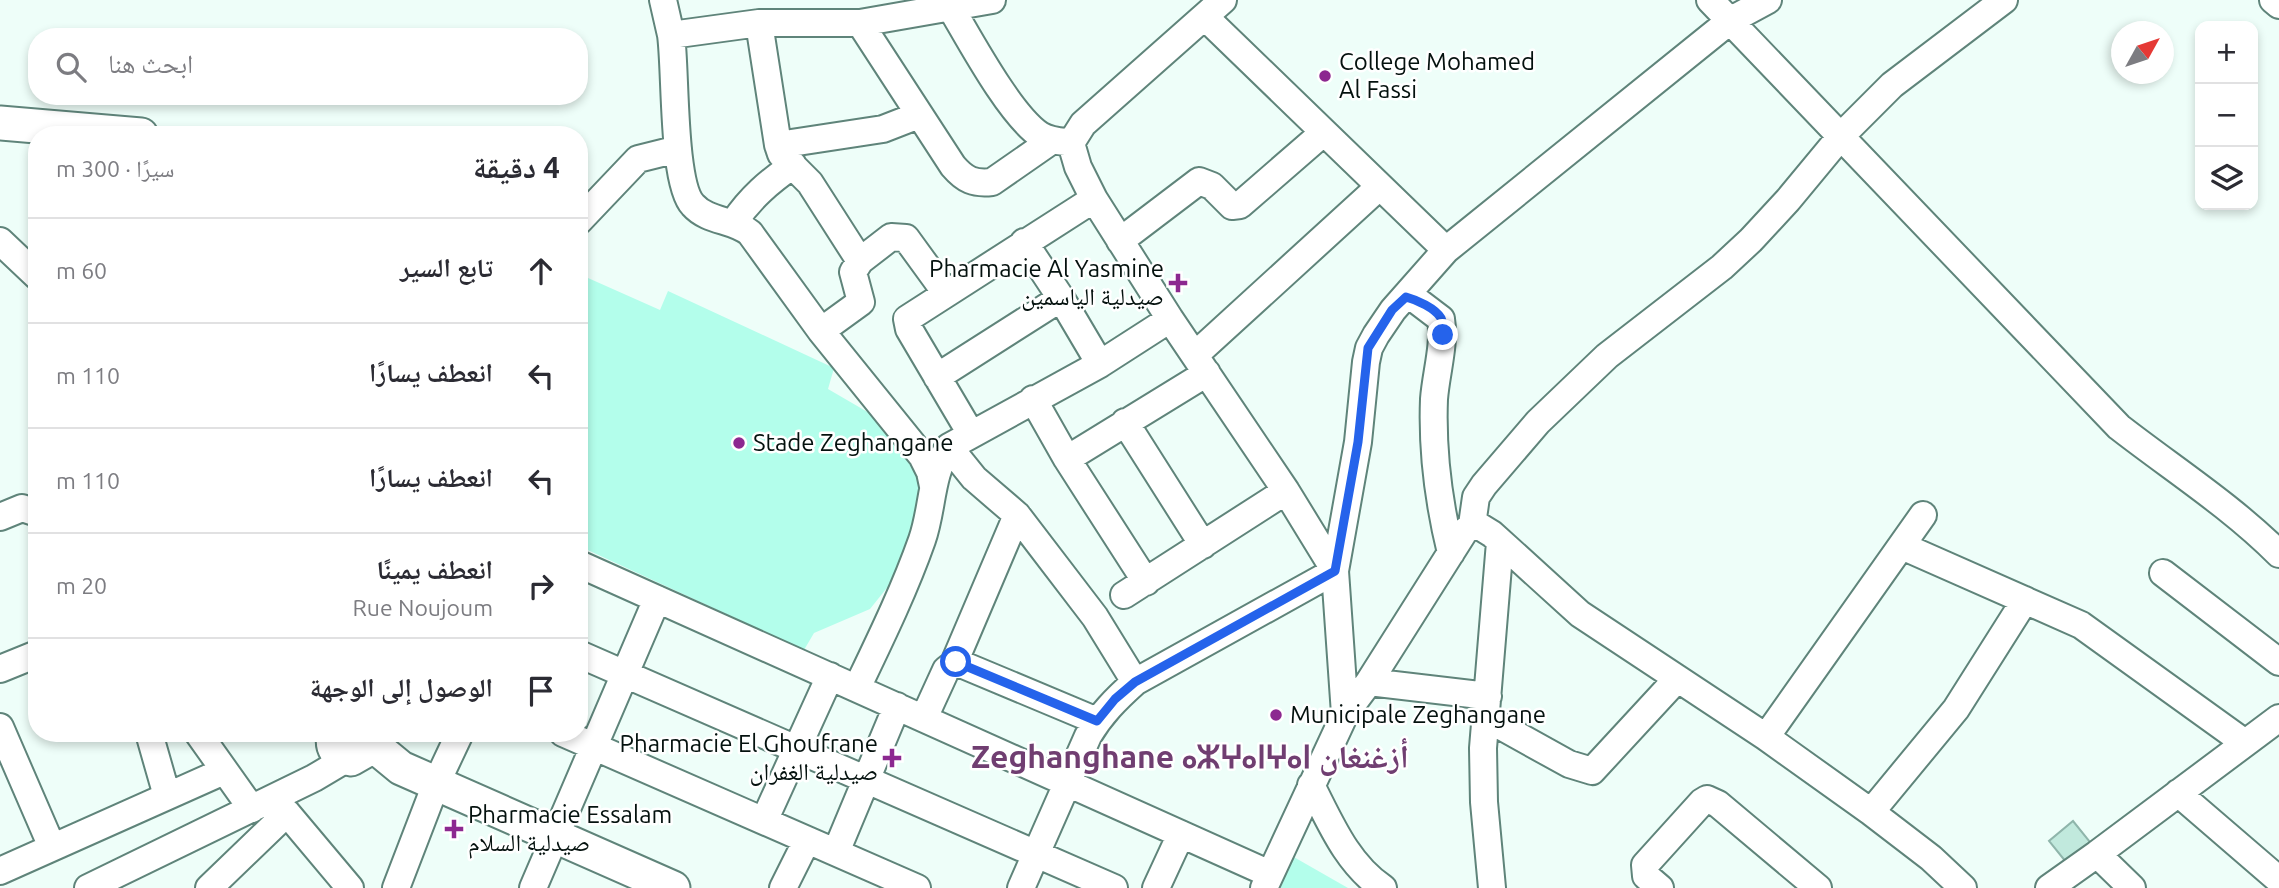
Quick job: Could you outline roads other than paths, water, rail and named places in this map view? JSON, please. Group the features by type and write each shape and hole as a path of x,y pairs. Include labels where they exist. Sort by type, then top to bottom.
{"main road":[{"path":"0,123 35,126"},
{"path":"351,744 373,761 401,768 674,888"}],"street":[{"path":"663,0 671,35 678,149 690,203 706,215 734,222 751,233 821,331 922,456 933,486"},
{"path":"671,35 759,23 860,23 915,7 951,8 992,0"},
{"path":"1710,0 2119,427 2209,494 2279,554"},
{"path":"1345,713 1335,571 1358,442 1368,348 1392,310 1446,250 1731,20 1768,0"},
{"path":"588,568 1181,834 1267,881 1345,713 1369,682 1464,532 1472,525 1476,497 1484,485 1538,422 1607,356 1722,267 1788,200 1841,136 1908,71 2004,0"},
{"path":"2273,0 2279,5"},
{"path":"951,8 1021,117 1033,130 1061,142 1170,319 1286,491 1335,571"},
{"path":"860,23 953,166 972,182 992,181 1061,142 1214,8 1323,132 1446,250"},
{"path":"759,23 785,155 810,183 860,261"},
{"path":"734,222 785,155 883,129 919,115"},
{"path":"1121,241 1199,181 1212,186 1232,206 1240,205 1323,132"},
{"path":"588,212 638,159 678,149"},
{"path":"1067,459 1125,422 1201,364 1379,187"},
{"path":"1094,198 910,315 906,321 937,377 974,478 1017,515 1095,617 1135,682"},
{"path":"821,331 861,302 853,272 860,261 891,237 901,236 912,245 946,293"},
{"path":"0,241 28,267"},
{"path":"1024,242 1062,298 1100,364"},
{"path":"1406,297 1416,300 1441,319 1443,335 1436,372 1434,433 1444,524 1451,553"},
{"path":"937,377 1062,298"},
{"path":"857,688 910,572 923,536 933,486 943,456 960,440 1100,364 1170,319"},
{"path":"1033,400 1135,588 1286,491"},
{"path":"1125,422 1203,545"},
{"path":"0,517 22,508 28,510"},
{"path":"924,718 946,670 954,663 1017,515"},
{"path":"1766,737 1923,515"},
{"path":"1472,525 1485,530 1500,542 1580,614 1766,737 1871,812 1931,858 1963,888"},
{"path":"1492,888 1484,802 1483,748 1500,542"},
{"path":"1902,546 2081,625 2245,743"},
{"path":"1021,888 1097,721 1115,699 1135,682 1335,571"},
{"path":"2163,573 2279,662"},
{"path":"533,888 657,599"},
{"path":"1871,812 1956,709 2025,600"},
{"path":"0,669 28,658"},
{"path":"588,658 1114,888"},
{"path":"954,663 960,663 1097,721"},
{"path":"764,821 830,676"},
{"path":"1369,682 1487,707 1569,764 1592,771 1678,679"},
{"path":"836,852 897,706"},
{"path":"2049,888 2279,718"},
{"path":"0,727 52,847"},
{"path":"152,742 167,796"},
{"path":"204,742 251,809"},
{"path":"396,888 436,784 456,742"},
{"path":"583,742 917,888"},
{"path":"209,888 315,767 351,744"},
{"path":"0,870 224,771"},
{"path":"1311,785 1353,860 1383,888"},
{"path":"2178,793 2279,880"},
{"path":"88,888 251,809 287,798"},
{"path":"287,798 350,888"},
{"path":"1660,888 1646,876 1645,865 1707,799 1718,804 1818,888"},
{"path":"1156,888 1181,834"},
{"path":"783,888 807,839"},
{"path":"2097,854 2132,888"}],"place":[{"name":"College Mohamed Al Fassi","path":"1325,76"},
{"name":"Pharmacie Al Yasmine صيدلية الياسمين","path":"1178,283"},
{"name":"Stade Zeghangane","path":"739,443"},
{"name":"Municipale Zeghangane","path":"1276,715"},
{"name":"Pharmacie El Ghoufrane صيدلية الغفران","path":"892,758"},
{"name":"Pharmacie Essalam صيدلية السلام","path":"454,829"}],"district":[{"name":"Zeghanghane ⴰⵣⵖⴰⵏⵖⴰⵏ أزغنغان","path":"1190,757"}]}
